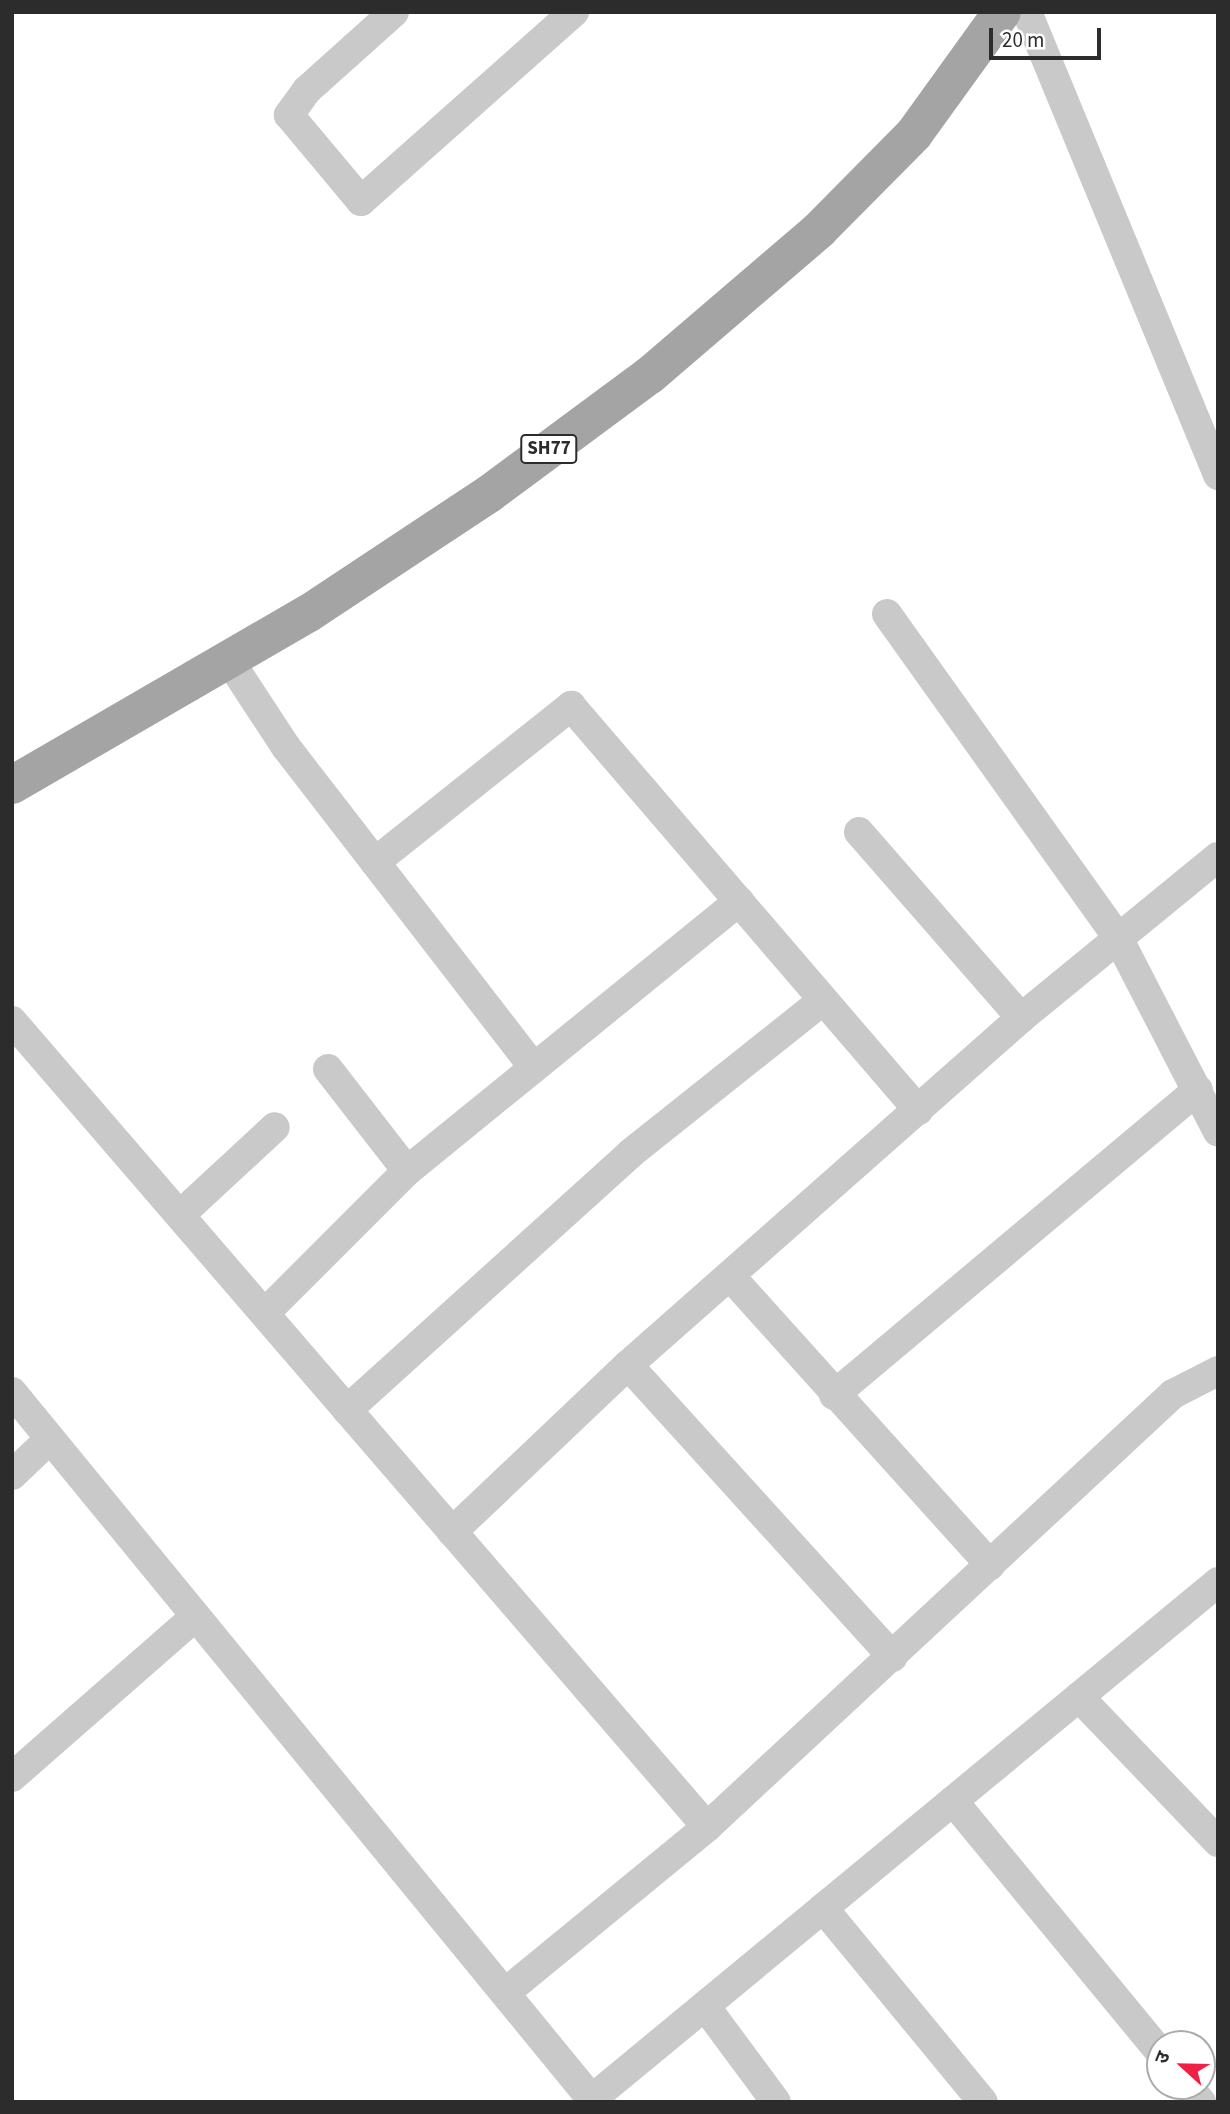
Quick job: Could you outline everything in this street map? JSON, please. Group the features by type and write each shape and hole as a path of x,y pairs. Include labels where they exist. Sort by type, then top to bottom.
{"main road":[{"name":"SH77","path":"12,785 229,660 489,494 660,366 819,230 914,134 1002,12"}],"street":[{"path":"394,12 307,90 289,115 360,201 574,12"},
{"path":"1027,12 1218,475"},
{"path":"887,614 1117,936 1218,1132"},
{"path":"229,660 286,747 532,1065"},
{"path":"375,862 571,706 918,1110"},
{"path":"859,832 1021,1018"},
{"path":"452,1532 628,1365 1021,1018 1117,936 1218,858"},
{"path":"265,1314 407,1171 532,1065 739,901"},
{"path":"347,1410 631,1153 822,1001"},
{"path":"12,1021 707,1827"},
{"path":"328,1069 407,1171"},
{"path":"834,1395 1198,1090"},
{"path":"180,1215 275,1127"},
{"path":"730,1276 834,1395 990,1565"},
{"path":"628,1365 893,1657"},
{"path":"505,1993 707,1827 893,1657 1172,1394 1218,1371"},
{"path":"12,1392 593,2100 1218,1582"},
{"path":"12,1475 50,1438"},
{"path":"12,1777 196,1616"},
{"path":"1079,1697 1218,1842"},
{"path":"953,1801 1146,2035"},
{"path":"823,1908 983,2102"},
{"path":"705,2006 776,2102"}]}
